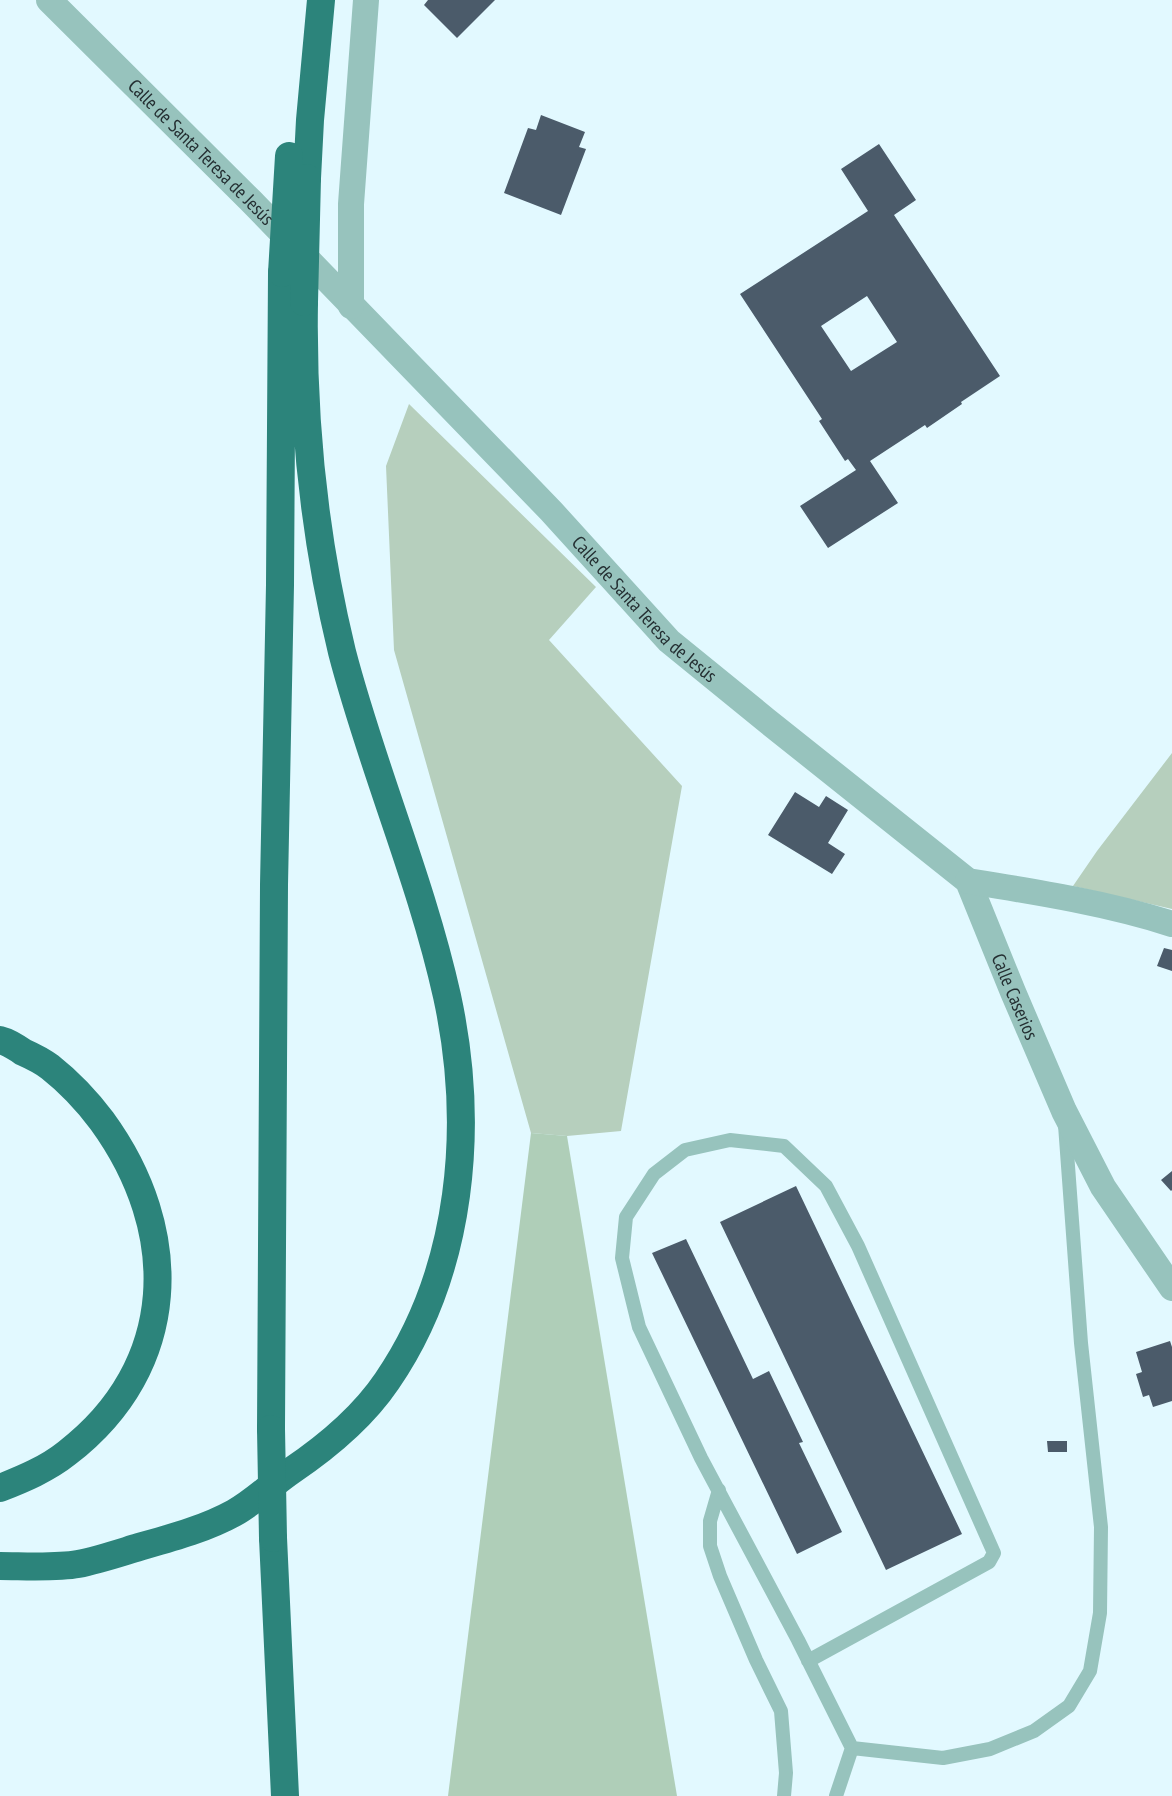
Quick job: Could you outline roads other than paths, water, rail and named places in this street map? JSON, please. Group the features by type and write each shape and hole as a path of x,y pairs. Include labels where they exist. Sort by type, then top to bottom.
{"highway":[{"path":"285,1796 273,1538 271,1429 274,885 280,586 282,273 289,156 308,0"},
{"path":"0,1566 76,1565 183,1534 235,1512 319,1452 352,1423 386,1383 410,1343 427,1309 448,1237 460,1140 460,1097 455,1045 436,953 415,881 358,712 327,586 316,518 308,443 303,357 307,178 310,120 321,0"},
{"path":"0,1040 49,1066 90,1104 118,1143 140,1188 154,1234 158,1272 156,1311 146,1348 128,1387 99,1424 66,1454 28,1477 0,1488"}],"street":[{"name":"Calle de Santa Teresa de Jesús","path":"49,0 251,201 551,511 669,640 773,726 968,881"},
{"path":"351,306 351,204 366,0"},
{"path":"968,881 1065,898 1148,916 1172,924"},
{"name":"Calle Caserios","path":"968,881 1064,1111 1103,1187 1172,1288"}],"lane":[{"path":"852,1748 943,1758 990,1749 1034,1731 1069,1706 1090,1672 1100,1613 1100,1527 1080,1343 1064,1111"},
{"path":"808,1661 989,1562 994,1553 858,1246 826,1186 784,1146 730,1140 685,1150 654,1174 626,1217 622,1258 639,1327 701,1458 852,1748 836,1796"},
{"path":"719,1490 710,1521 710,1546 720,1576 756,1660 781,1712 786,1773 784,1796"},
{"path":"825,1796 841,1780"}]}
